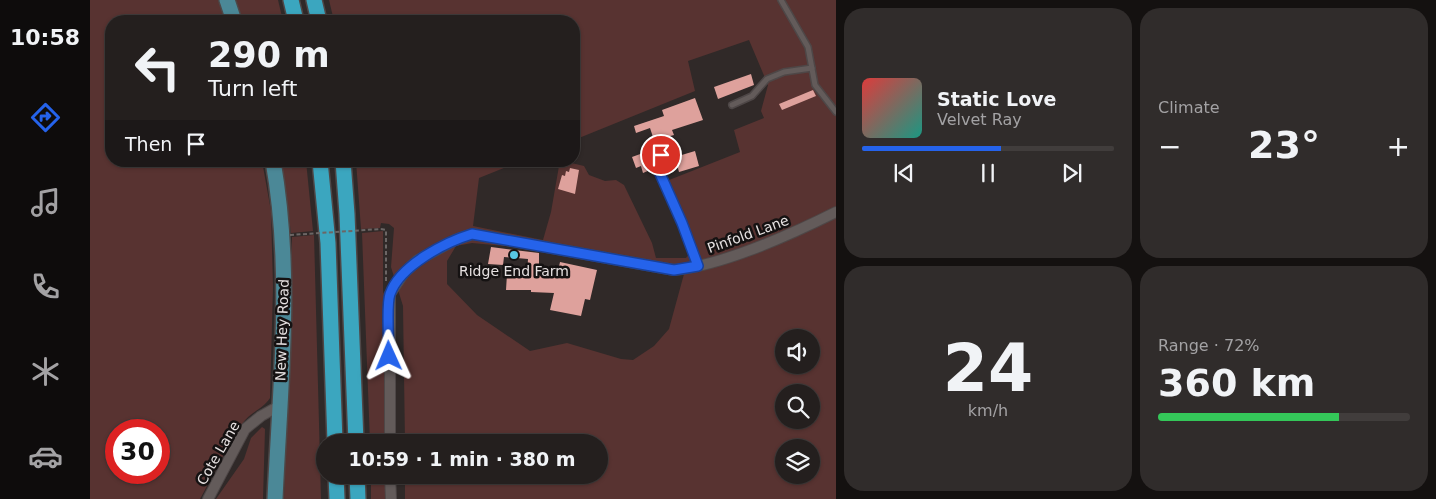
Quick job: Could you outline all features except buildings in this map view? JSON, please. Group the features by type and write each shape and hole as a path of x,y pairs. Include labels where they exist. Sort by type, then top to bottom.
{"highway":[{"path":"291,0 295,15"},
{"path":"314,0 318,15"},
{"path":"321,167 328,243 335,434"},
{"path":"343,167 356,434"},
{"path":"336,484 337,499"},
{"path":"357,484 358,499"}],"main road":[{"path":"227,0 232,15"},
{"name":"New Hey Road","path":"274,167 284,256 275,499"}],"street":[{"name":"Pinfold Lane","path":"390,294 404,273 418,260 455,240 472,234 674,270 698,266 808,226 836,212"},
{"path":"390,294 390,434"},
{"name":"Cote Lane","path":"208,499 245,429 260,416 279,406"},
{"path":"390,484 391,499"}],"lane":[{"path":"781,0 808,46 815,85 836,112"},
{"path":"732,104 752,96 767,79 784,72 812,68"},
{"path":"661,155 656,162 658,169 682,223 698,266"}],"path":[{"path":"290,235 386,230 386,282 390,294"}],"shaded area":[{"path":"90,0 218,0 223,15 105,15 105,167 263,167 271,211 273,287 270,398 242,424 200,499 90,499"},
{"path":"236,0 278,0 282,15 241,15"},
{"path":"329,0 836,0 836,499 405,499 405,484 608,484 608,434 405,434 403,306 391,267 394,228 389,224 381,223 380,228 361,229 356,167 506,167 479,178 473,226 543,240 551,212 559,167 584,166 589,175 605,181 616,180 624,185 652,243 656,258 686,258 690,253 659,184 740,152 734,130 764,118 761,111 768,85 749,40 688,61 695,91 580,138 580,15 333,15","holes":["472,243 526,248 671,275 684,274 669,329 654,346 633,360 621,359 567,343 530,351 477,315 447,284 447,261 456,246"]},
{"path":"282,167 307,167 313,231 291,233"},
{"path":"383,231 383,292 386,297 386,434 370,434 362,233"},
{"path":"314,235 319,434 316,434 316,484 321,484 321,499 284,499 292,237"},
{"path":"262,427 265,429 263,499 216,499 244,459 251,438"},
{"path":"371,484 387,484 387,499 371,499"}],"place":[{"name":"Ridge End Farm","path":"514,255"}],"route":[{"path":"389,356 390,294 404,273 418,260 455,240 472,234 674,270 698,266 682,223 663,184 656,162 661,155"}]}
